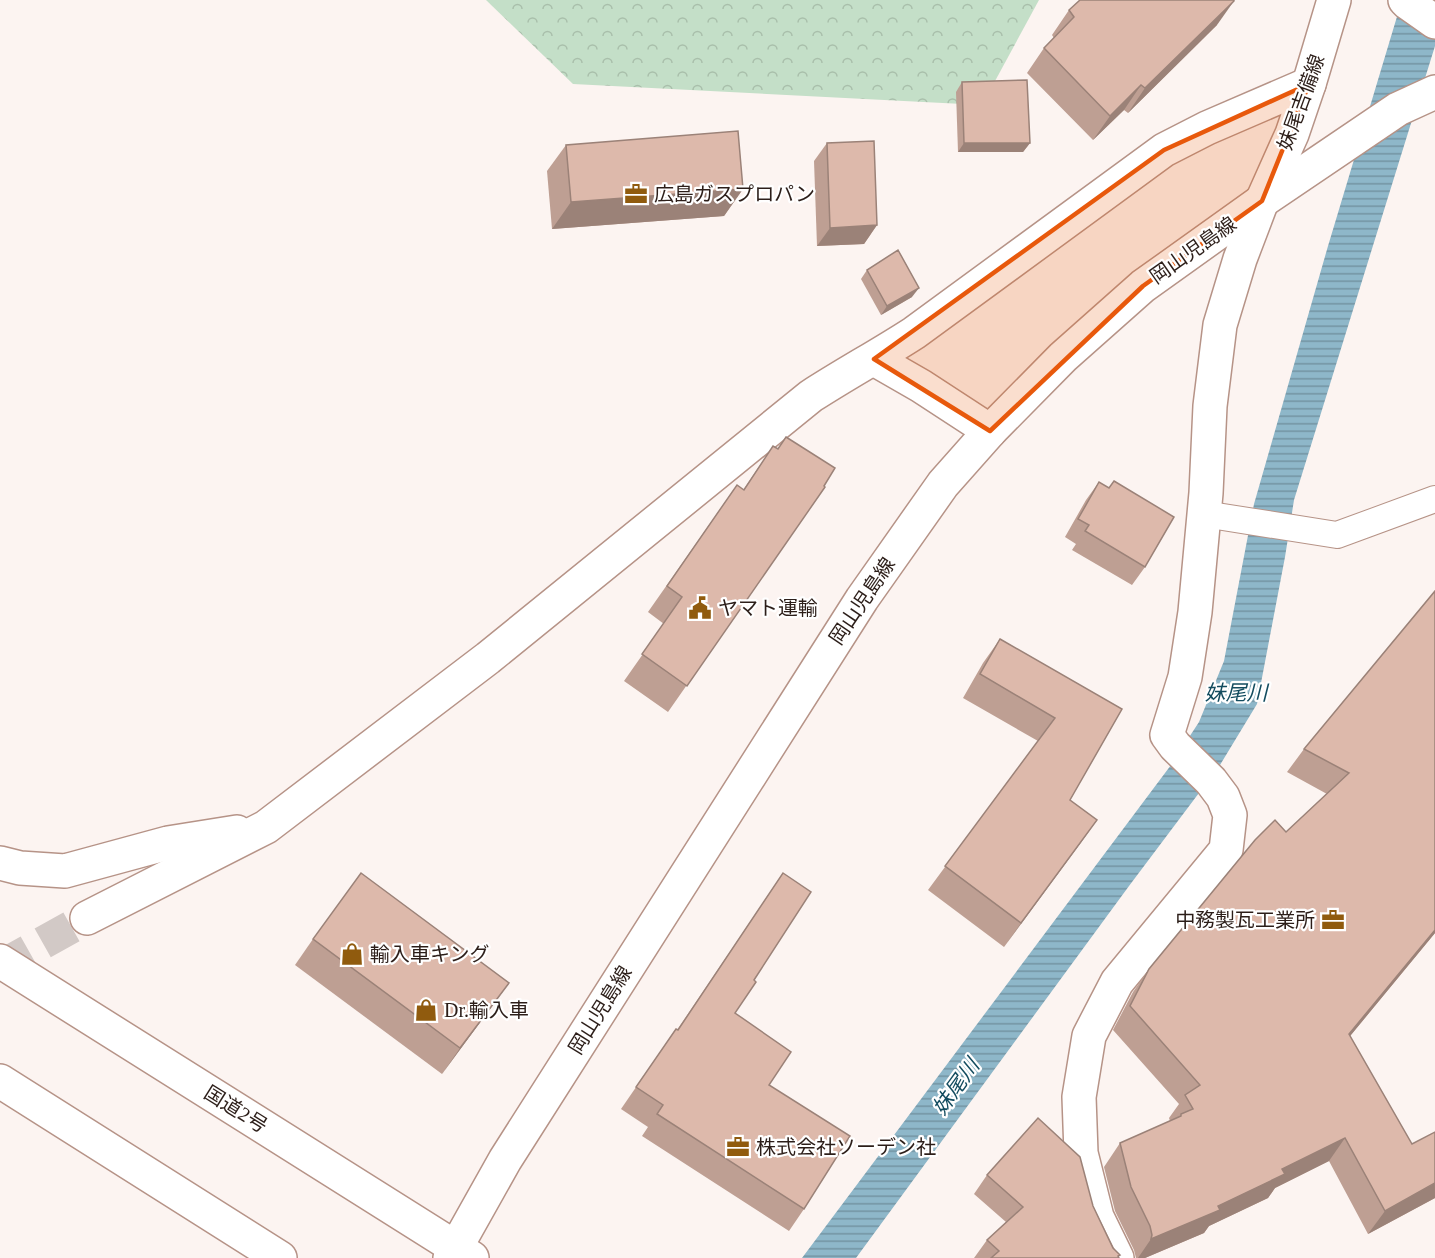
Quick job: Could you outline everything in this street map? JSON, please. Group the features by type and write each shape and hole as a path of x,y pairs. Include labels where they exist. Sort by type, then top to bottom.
{"main road":[{"name":"妹尾吉備線","path":"1117,1258 1097,1217 1081,1153 1079,1097 1089,1036 1117,982 1226,850 1230,816 1223,797 1211,781 1175,746 1167,735 1185,677 1195,612 1215,516 1206,493 1210,406 1220,325 1240,259 1292,134 1334,0"},
{"path":"1405,0 1435,22"},
{"path":"87,918 266,827 488,658 812,396 914,333 1164,150 1207,128 1309,84"},
{"name":"岡山児島線","path":"460,1255 505,1160 862,599 943,484 990,431 1063,357 1143,286 1398,109 1435,92"},
{"path":"873,359 921,386 990,431"},
{"path":"0,863 20,868 65,871 168,843 266,827"},
{"name":"国道2号","path":"0,961 460,1255"},
{"path":"0,1081 280,1258"}],"lane":[{"path":"1215,516 1337,535 1435,500"}],"highlighted area":[{"path":"1309,84 1262,201 1143,286 990,431 874,359 1164,150"}],"green space":[{"path":"486,0 1039,0 982,105 573,84"}],"water":[{"name":"妹尾川","path":"1402,0 1435,0 1435,46 1294,500 1257,704 1220,765 856,1258 802,1258 1171,765 1199,722 1224,661 1254,504"}],"building":[{"path":"1080,0 1234,1 1145,88 1141,85 1110,116 1044,48 1074,17 1069,10"},
{"path":"1027,80 1030,143 964,143 962,82"},
{"path":"738,131 743,189 571,202 566,145"},
{"path":"874,141 877,225 830,228 827,143"},
{"path":"898,250 919,288 887,306 867,270"},
{"path":"786,437 835,468 825,487 687,686 642,654 682,597 667,586 737,485 744,490 773,446 778,449"},
{"path":"1114,481 1174,517 1145,567 1085,531 1089,525 1078,519 1099,482 1109,488"},
{"path":"1435,591 1435,930 1349,1034 1412,1144 1435,1132 1435,1183 1385,1211 1345,1138 1282,1169 1285,1174 1218,1206 1220,1210 1151,1239 1150,1226 1131,1187 1120,1143 1193,1109 1185,1095 1200,1085 1130,1006 1149,969 1255,840 1275,820 1286,832 1349,773 1304,749"},
{"path":"1000,639 1122,709 1070,800 1097,820 1021,923 945,866 1055,718 980,674"},
{"path":"361,873 509,983 460,1048 313,939"},
{"path":"783,873 811,892 735,1013 791,1052 769,1085 850,1136 804,1209 657,1114 663,1105 636,1087 676,1029 678,1030"},
{"path":"1038,1118 1080,1157 1093,1206 1113,1248 1120,1255 1119,1258 991,1258 999,1251 987,1240 1023,1207 987,1175"}],"tunnel":[{"path":"0,967 87,918"}],"place":[{"name":"広島ガスプロパン","path":"636,194"},
{"name":"ヤマト運輸","path":"700,608"},
{"name":"中務製瓦工業所","path":"1333,920"},
{"name":"輸入車キング","path":"352,954"},
{"name":"Dr.輸入車","path":"426,1010"},
{"name":"株式会社ソーデン社","path":"738,1147"}]}
